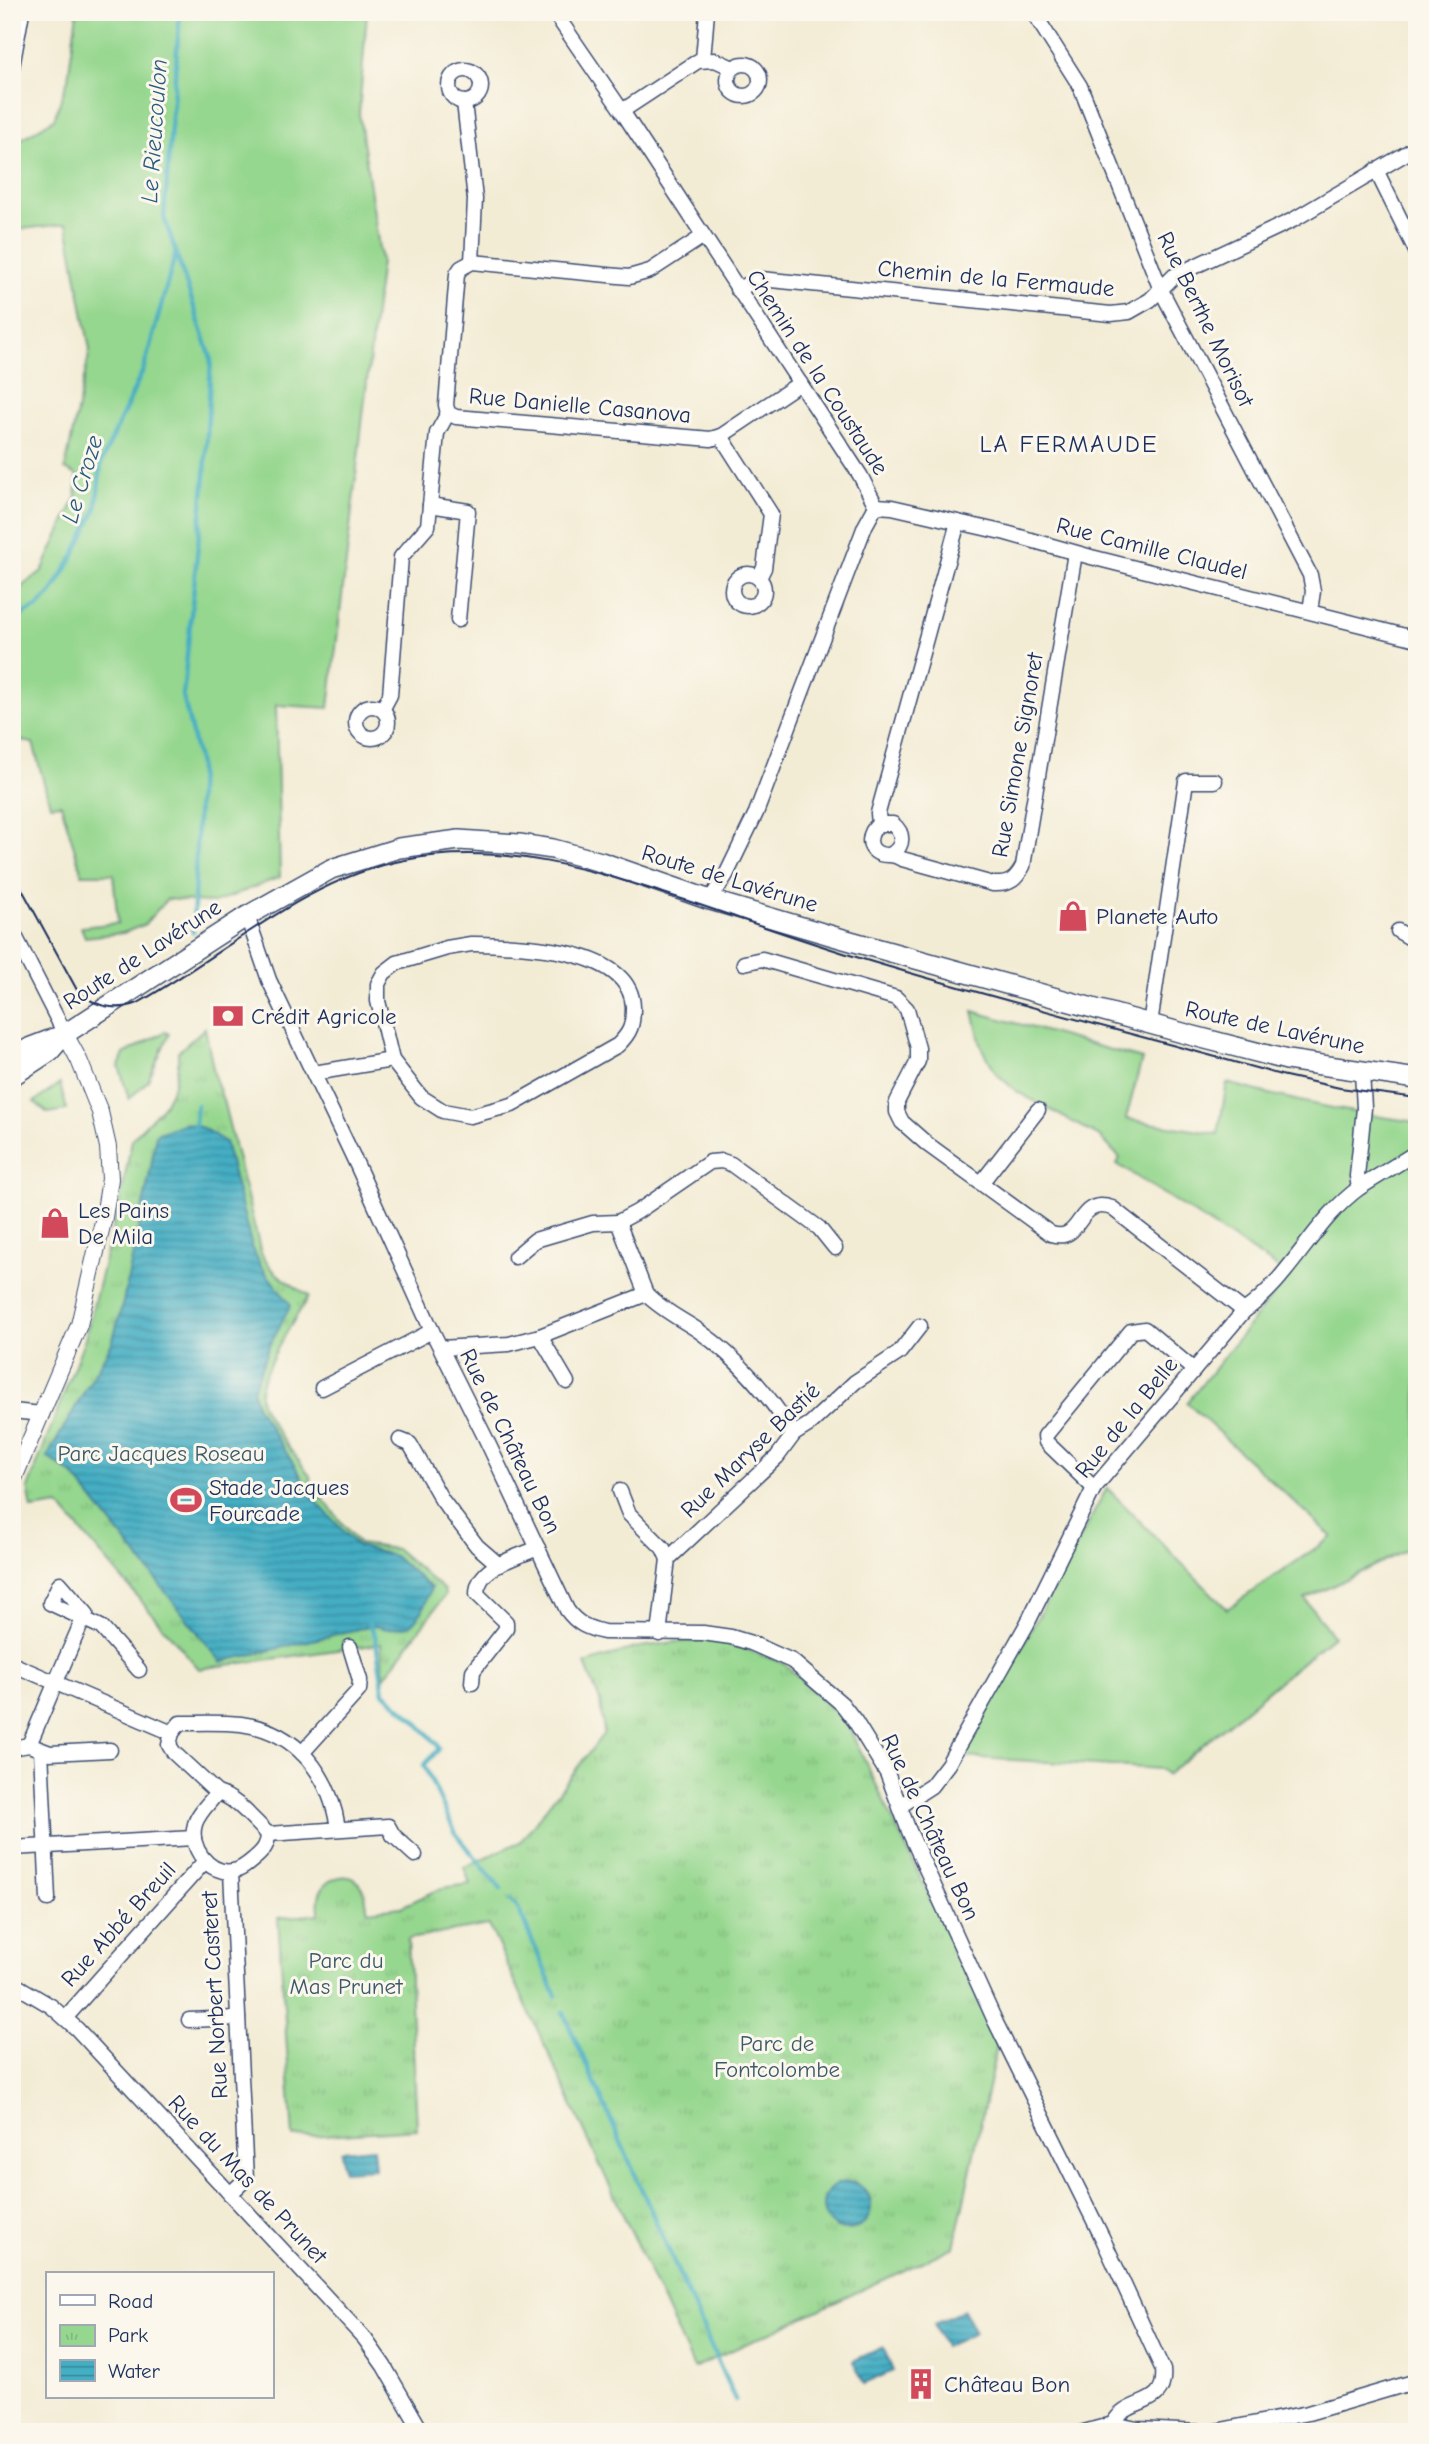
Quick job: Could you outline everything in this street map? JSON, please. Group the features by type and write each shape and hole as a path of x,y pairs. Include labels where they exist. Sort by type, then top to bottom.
{"main road":[{"name":"Route de Lavérune","path":"12,1058 31,1047 65,1034 247,916 331,869 398,848 459,840 553,849 601,862 710,900 1150,1024 1287,1060 1417,1079"},
{"name":"Route de Lavérune","path":"12,1076 50,1051 65,1034"}],"street":[{"path":"12,67 22,12"},
{"name":"Chemin de la Coustaude","path":"554,12 622,111 860,475 876,506 865,526 755,813 726,875 710,900"},
{"path":"703,60 707,12"},
{"name":"Rue Berthe Morisot","path":"1033,12 1080,86 1161,290 1310,575 1313,591 1310,611"},
{"path":"622,111 698,61 715,60 733,68"},
{"path":"464,102 475,199 472,262 629,277 650,271 702,237"},
{"name":"Chemin de la Fermaude","path":"737,289 761,279 1111,314 1129,312 1150,300 1174,276 1293,220 1417,147"},
{"path":"1376,170 1417,253"},
{"name":"Rue Danielle Casanova","path":"472,262 461,268 457,274 446,405 448,413 456,416 711,439 721,436 800,383"},
{"path":"382,710 390,695 401,556 428,526 437,433 448,413"},
{"path":"721,436 771,514 765,568 759,578"},
{"path":"430,505 468,511 458,620"},
{"name":"Rue Camille Claudel","path":"876,506 958,522 1417,639"},
{"name":"Rue Simone Signoret","path":"958,522 878,813 879,824 870,836 871,846 883,855 893,853 902,859 993,884 1008,883 1020,873 1074,553"},
{"path":"1150,1024 1186,780 1215,781"},
{"path":"879,824 893,824 902,835 902,843 893,853"},
{"name":"Rue de Château Bon","path":"247,916 269,980 432,1331 567,1610 575,1621 604,1632 703,1633 731,1637 792,1661 842,1704 887,1773 996,2023 1102,2237 1163,2370 1164,2383 1159,2394 1117,2416 1114,2424"},
{"path":"12,930 79,1060 100,1112 108,1147 110,1179 79,1325 12,1483"},
{"path":"1398,931 1417,942"},
{"path":"471,944 525,945 574,955 610,970 625,984 632,1000 633,1024 629,1034 618,1045 512,1105 470,1115 443,1111 421,1097 392,1060 378,1001 378,984 384,973 397,964 447,948 471,944"},
{"path":"744,963 762,959 888,995 903,1003 909,1014 918,1048 918,1061 897,1102 897,1112 902,1122 1043,1230 1063,1236 1071,1231 1093,1205 1112,1208 1244,1311"},
{"path":"314,1073 392,1060"},
{"path":"1359,1188 1357,1176 1364,1108 1362,1072"},
{"path":"982,1182 1038,1110"},
{"name":"Rue de la Belle","path":"900,1806 931,1786 948,1764 1027,1624 1094,1488 1244,1311 1263,1298 1330,1213 1359,1188 1417,1152"},
{"path":"515,1257 535,1240 593,1223 618,1222 710,1162 722,1161 731,1164 819,1228 835,1248"},
{"path":"618,1222 646,1294 661,1308 700,1332 746,1370 769,1396 794,1434"},
{"path":"441,1348 509,1345 540,1336 646,1294"},
{"name":"Rue Maryse Bastié","path":"668,1559 778,1457 794,1434 810,1424 855,1382 899,1353 920,1326"},
{"path":"1094,1488 1046,1441 1045,1436 1131,1331 1145,1329 1194,1370"},
{"path":"322,1388 432,1331"},
{"path":"540,1336 567,1382"},
{"path":"12,1411 42,1414"},
{"path":"400,1440 410,1444 442,1500 477,1546 499,1566"},
{"path":"620,1491 629,1514 663,1548 668,1559 659,1634"},
{"path":"472,1683 473,1671 506,1629 506,1622 477,1594 477,1584 482,1575 538,1548"},
{"path":"48,1899 35,1748 55,1683 84,1618 101,1627 139,1670"},
{"path":"302,1753 359,1690 360,1680 350,1647"},
{"path":"12,1664 172,1733"},
{"path":"338,1828 333,1798 323,1779 302,1753 268,1731 241,1724 180,1723 172,1733 169,1745 174,1753 217,1793 224,1794 268,1834 388,1826 393,1835 415,1854"},
{"path":"12,1748 35,1748 50,1753 110,1750"},
{"path":"217,1793 195,1822 194,1838 199,1854 205,1861 230,1872 245,1866 261,1853 268,1842 268,1834"},
{"path":"12,1848 194,1838"},
{"name":"Rue Abbé Breuil","path":"66,2017 205,1861"},
{"name":"Rue Norbert Casteret","path":"230,1872 246,2179 230,2194"},
{"name":"Rue du Mas de Prunet","path":"12,1983 66,2017 365,2339 422,2432"},
{"path":"189,2020 238,2018"},
{"path":"1211,2432 1308,2413 1417,2381"},
{"path":"1084,2432 1114,2424 1138,2429 1200,2432"}],"green space":[{"path":"77,12 367,12 359,114 381,261 329,708 276,705 280,877 214,903 167,899 144,925 123,933 85,937 81,927 118,923 113,874 82,874 61,804 50,805 33,743 12,739 16,645 12,645 12,594 42,571 76,497 77,475 65,469 90,350 67,224 12,230 12,156 15,143 54,119 68,79"},
{"path":"973,1011 1142,1059 1126,1119 1218,1134 1227,1083 1321,1106 1417,1122 1417,1146 1408,1153 1417,1168 1417,1545 1305,1599 1333,1636 1167,1775 1161,1769 963,1757 1107,1488 1227,1609 1332,1537 1187,1403 1289,1275 1117,1164 1120,1158 1100,1137 1016,1091 996,1073 981,1045"},
{"name":"Parc Jacques Roseau","path":"205,1028 215,1078 223,1100 261,1253 276,1272 309,1296 264,1376 260,1388 263,1406 310,1476 311,1484 359,1544 396,1549 444,1590 445,1595 384,1678 381,1644 199,1669 59,1505 32,1509 28,1488 85,1338 123,1187 132,1139 164,1105 173,1087 178,1052"},
{"path":"165,1032 169,1034 148,1081 129,1099 119,1066 124,1054"},
{"path":"60,1084 67,1110 48,1113 34,1102"},
{"name":"Parc de Fontcolombe","path":"722,1640 785,1664 847,1723 998,2041 954,2247 694,2368 489,1925 408,1939 417,2129 293,2137 278,1918 319,1914 321,1891 335,1878 347,1877 359,1882 364,1891 368,1911 401,1907 442,1888 470,1884 464,1867 520,1842 604,1733 600,1701 585,1664 634,1648 675,1642"}],"water":[{"name":"Parc Jacques Roseau","path":"185,1123 203,1128 225,1142 252,1247 262,1268 291,1305 270,1344 253,1390 257,1407 300,1474 304,1488 357,1546 394,1556 431,1588 422,1612 410,1626 387,1629 366,1627 221,1662 73,1475 47,1457 112,1343 123,1302 156,1134"},
{"path":"373,2148 375,2169 343,2171 341,2151"},
{"path":"847,2182 864,2189 871,2206 864,2223 847,2230 830,2223 823,2206 830,2189"},
{"path":"964,2310 975,2333 944,2347 934,2324"},
{"path":"883,2347 893,2371 864,2384 853,2361"}],"waterway":[{"name":"Le Rieucoulon","path":"180,12 164,217 211,358 205,475 183,695 199,765 193,932"},
{"name":"Le Croze","path":"12,620 37,607 51,594 73,557 96,509 101,463 144,368 176,252"},
{"path":"194,1130 197,1105"},
{"path":"368,1622 375,1635 384,1693 437,1744 439,1749 424,1765 456,1834 501,1889"},
{"path":"511,1900 518,1908 556,1996"},
{"path":"563,2012 735,2400"}],"tram line":[{"path":"12,871 77,990 98,1004 106,1006 121,1007 138,1003 300,900 369,869 441,855 512,856 617,878 876,963 1281,1075 1340,1088 1417,1098"}],"place":[{"name":"Planete Auto","path":"1073,916"},
{"name":"Crédit Agricole","path":"228,1016"},
{"name":"Les Pains De Mila","path":"55,1223"},
{"name":"Stade Jacques Fourcade","path":"186,1500"},
{"name":"Château Bon","path":"921,2384"}],"district":[{"name":"LA FERMAUDE","path":"1069,444"}],"park label":[{"name":"Parc du Mas Prunet","path":"346,1973"}]}
